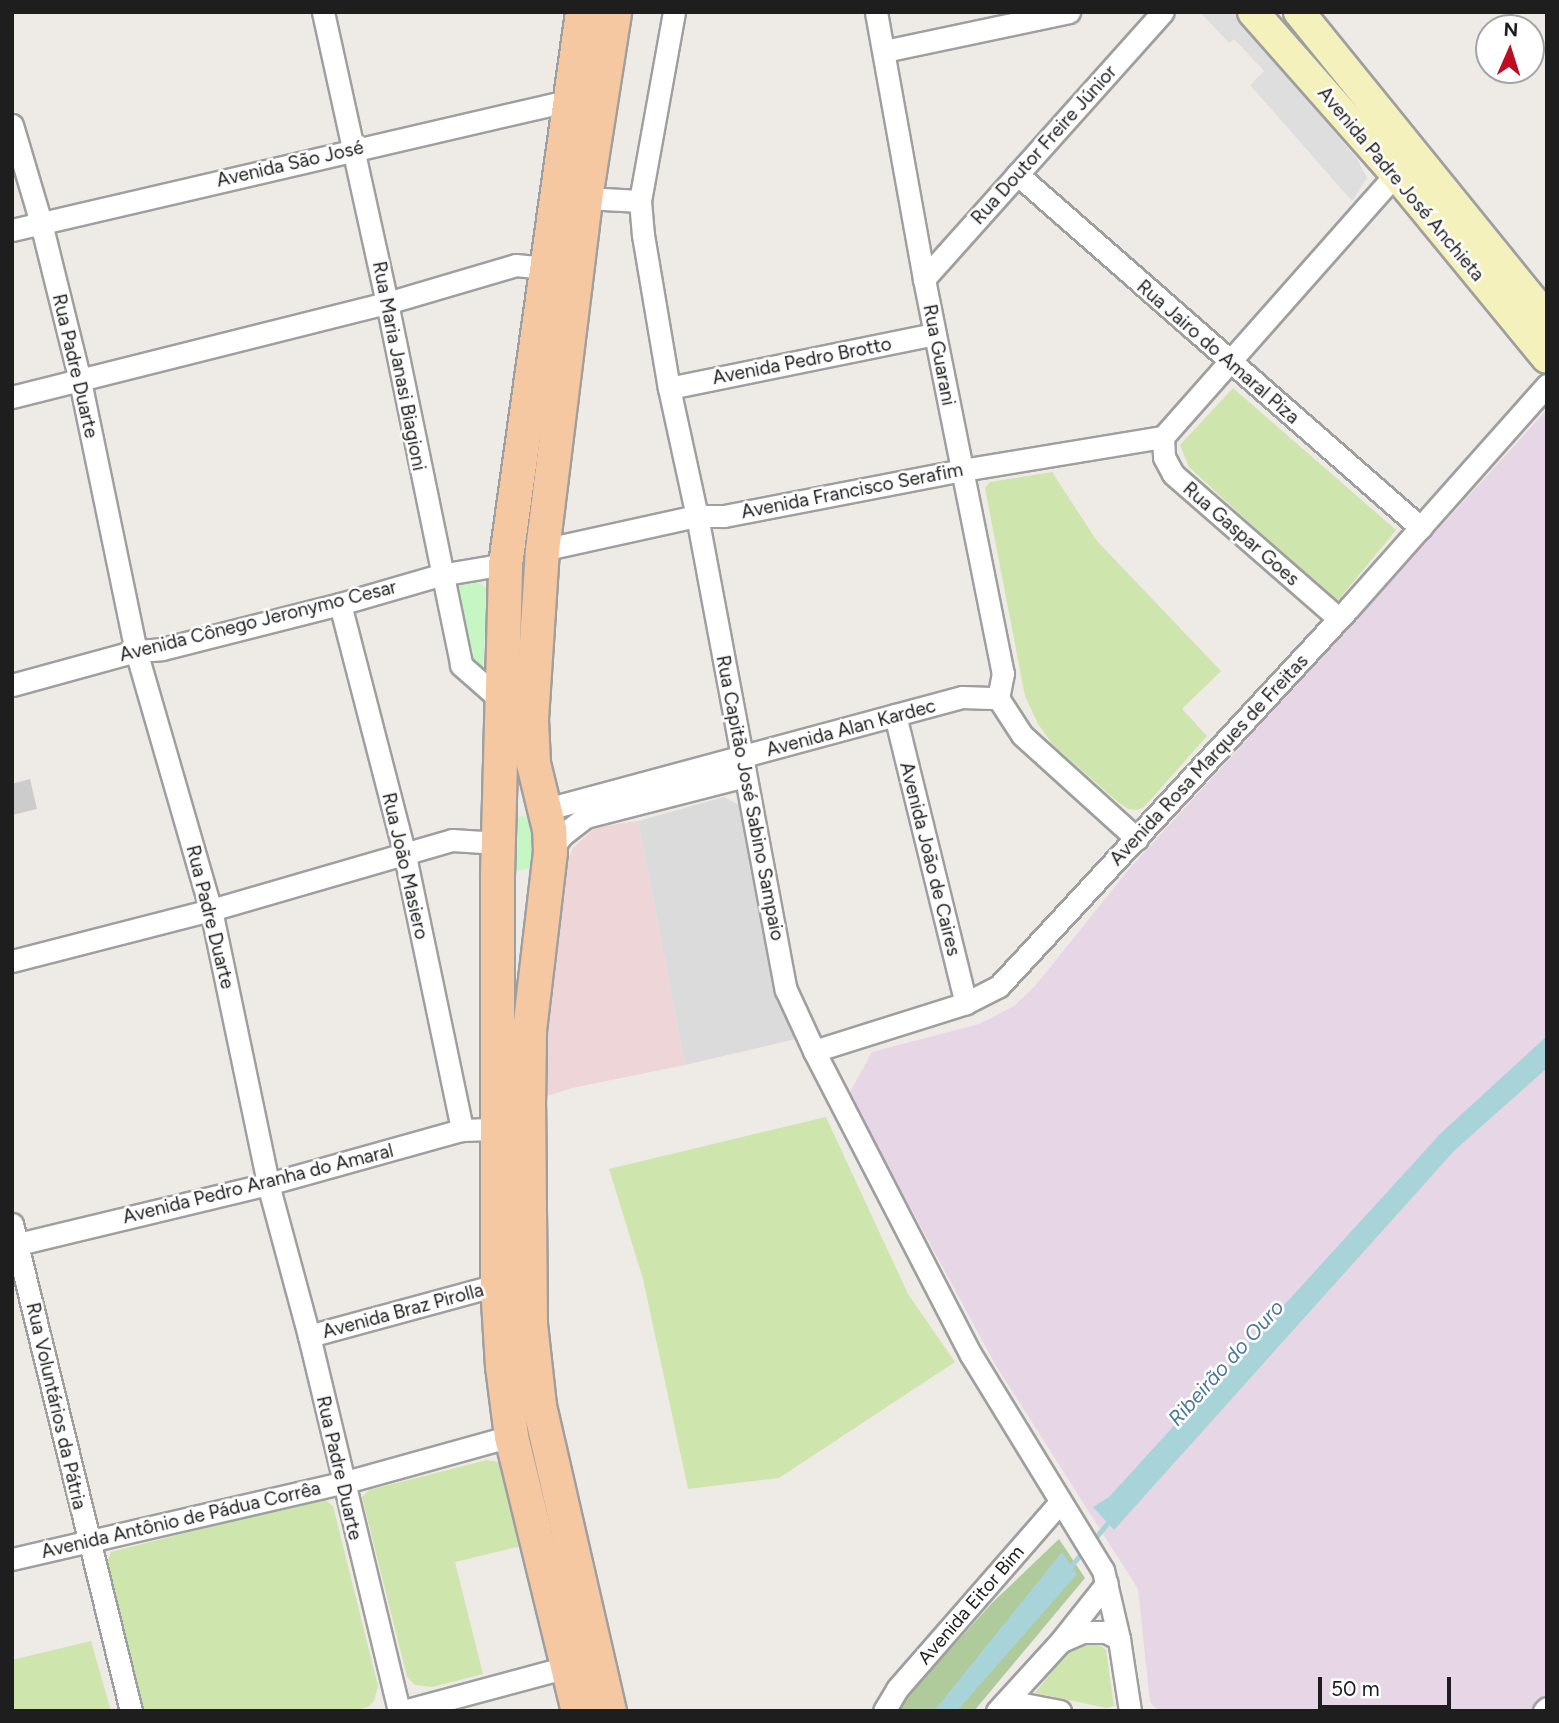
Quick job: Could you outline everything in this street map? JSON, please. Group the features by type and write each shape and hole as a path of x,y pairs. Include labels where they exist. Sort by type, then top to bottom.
{"main road":[{"path":"578,1711 511,1436 497,1285 498,845 505,564 567,101 582,12"},
{"path":"609,1711 539,1405 530,1323 529,1030 536,954 549,865 549,829 533,763 531,719 542,550 585,198 614,12"},
{"name":"Avenida Padre José Anchieta","path":"1253,12 1404,163 1547,318"},
{"name":"Avenida Padre José Anchieta","path":"1298,12 1404,163 1547,358"},
{"path":"498,845 527,806 543,808"},
{"path":"498,845 508,883 522,887 536,885 549,865"}],"street":[{"name":"Rua Maria Janasi Biagioni","path":"323,12 387,303 440,575 461,665 503,702"},
{"name":"Rua Capitão José Sabino Sampaio","path":"674,12 640,201 669,388 698,516 786,990 814,1051 971,1355 1105,1576"},
{"name":"Rua Guarani","path":"876,12 924,279 1003,673 998,698"},
{"path":"884,51 1069,12"},
{"name":"Rua Doutor Freire Júnior","path":"924,279 1163,12"},
{"name":"Avenida São José","path":"12,230 567,101"},
{"name":"Rua Padre Duarte","path":"12,125 41,223 80,381 136,651 211,910 268,1184 309,1336 342,1483 401,1711"},
{"path":"1163,437 1404,163"},
{"name":"Rua Jairo do Amaral Piza","path":"1017,174 1421,527"},
{"path":"585,198 640,201"},
{"path":"12,397 387,303 516,265 545,268"},
{"name":"Avenida Pedro Brotto","path":"669,388 935,334"},
{"name":"Avenida Rosa Marques de Freitas","path":"814,1051 966,1003 999,986 1339,619 1547,386"},
{"name":"Avenida Francisco Serafim","path":"542,550 698,516 724,516 963,470 1163,437"},
{"name":"Rua Gaspar Goes","path":"1163,437 1164,457 1173,474 1339,619"},
{"name":"Avenida Cônego Jeronymo Cesar","path":"12,685 136,651 162,649 340,604 440,575 505,564"},
{"name":"Rua João Masiero","path":"340,604 405,856 461,1130"},
{"name":"Avenida Alan Kardec","path":"549,865 561,836 585,817 744,767 895,715 962,698 998,698"},
{"path":"998,698 1022,736 1138,839"},
{"name":"Avenida João de Caires","path":"895,715 966,1003"},
{"name":"Avenida Alan Kardec","path":"543,808 744,767"},
{"path":"12,961 211,910 405,856 452,840 498,845"},
{"name":"Avenida Pedro Aranha do Amaral","path":"15,1234 268,1184 461,1130 499,1129"},
{"name":"Rua Voluntários da Pátria","path":"15,1234 131,1711"},
{"name":"Avenida Braz Pirolla","path":"309,1336 497,1285"},
{"name":"Avenida Antônio de Pádua Corrêa","path":"12,1559 342,1483 511,1436"},
{"name":"Avenida Eitor Bim","path":"884,1711 897,1689 1060,1502"},
{"path":"1105,1576 1119,1639 1130,1711"},
{"path":"1002,1706 1060,1642 1105,1576"},
{"path":"1060,1642 1082,1632 1106,1632 1119,1639"},
{"path":"401,1711 567,1667"},
{"path":"1002,1706 1060,1711"}],"shaded area":[{"path":"1200,12 1234,12 1357,159 1367,178 1352,201 1250,85 1264,71 1234,39 1229,43"},
{"path":"1544,413 1547,413 1547,1692 1530,1711 1159,1711 1150,1702 1138,1589 995,1364 849,1094 872,1052 979,1024 1014,1006 1035,986 1130,868"},
{"path":"30,779 37,809 12,815 12,784"},
{"path":"724,797 739,805 743,813 785,1013 796,1039 685,1065 638,821"},
{"path":"638,821 685,1065 572,1088 541,1098 545,989 565,867 573,848 596,827"}],"green space":[{"path":"1233,388 1396,530 1336,603 1189,467 1180,445"},
{"path":"1052,472 1097,541 1221,671 1182,709 1207,736 1144,807 1137,810 1128,809 1118,802 1053,745 1038,724 1025,696 985,488 990,482"},
{"path":"473,579 487,589 483,673 472,663 453,584"},
{"path":"513,818 532,818 534,867 517,871 508,866"},
{"path":"826,1117 908,1294 955,1362 779,1478 688,1489 643,1279 609,1169"},
{"path":"487,1460 498,1462 503,1468 522,1546 455,1562 483,1674 432,1687 415,1685 407,1677 362,1497 369,1490"},
{"path":"318,1499 326,1500 333,1506 378,1686 374,1701 368,1707 353,1711 143,1711 106,1566 111,1552"},
{"path":"1059,1539 1085,1578 974,1711 899,1711 905,1699 992,1603"},
{"path":"91,1641 111,1711 12,1711 12,1660"},
{"path":"1076,1641 1097,1642 1106,1650 1114,1706 1107,1708 1035,1693"}],"water":[{"path":"1547,1036 1547,1068 1454,1151 1114,1530 1093,1507 1109,1497 1441,1133"},
{"path":"1062,1552 1077,1574 957,1711 934,1711"}],"waterway":[{"name":"Ribeirão do Ouro","path":"1092,1542 1110,1520"},
{"name":"Ribeirão do Ouro","path":"1067,1571 1085,1549"}]}
